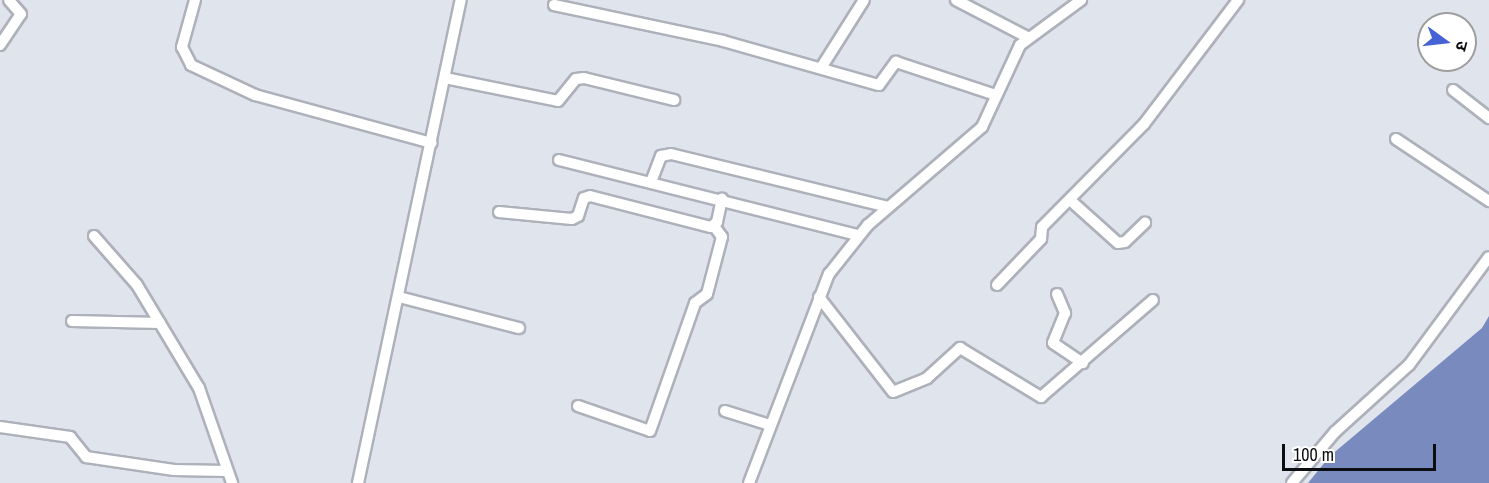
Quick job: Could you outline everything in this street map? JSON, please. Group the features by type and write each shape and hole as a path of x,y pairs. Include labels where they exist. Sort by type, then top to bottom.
{"street":[{"path":"0,45 21,14 9,0"},
{"path":"195,0 182,47 185,62 255,95 432,143"},
{"path":"358,483 461,0"},
{"path":"821,68 864,0"},
{"path":"956,0 1027,38"},
{"path":"749,483 829,274 858,235 982,127 1013,56 1027,38 1081,0"},
{"path":"997,285 1041,239 1042,228 1163,102 1238,0"},
{"path":"554,5 821,68 879,85 892,64 899,62 996,95"},
{"path":"445,78 558,101 576,79 584,78 674,100"},
{"path":"1453,90 1489,118"},
{"path":"1396,139 1489,201"},
{"path":"651,182 661,156 671,154 889,207"},
{"path":"559,160 858,235"},
{"path":"499,212 572,219 578,216 584,198 590,196 714,226 722,237 709,289 695,303 650,430 578,406"},
{"path":"714,226 722,200"},
{"path":"1070,200 1118,243 1125,242 1144,223"},
{"path":"94,236 137,285 199,388 232,483"},
{"path":"1292,483 1335,432 1409,364 1489,257"},
{"path":"1058,294 1065,313 1053,343 1083,363"},
{"path":"399,297 519,328"},
{"path":"819,297 893,392 927,378 960,348 1041,397 1153,300"},
{"path":"72,321 160,323"},
{"path":"726,411 770,425"},
{"path":"0,427 70,437 86,458 174,470 226,471"}],"water":[{"path":"1489,316 1489,483 1308,483 1330,456 1482,328"}]}
